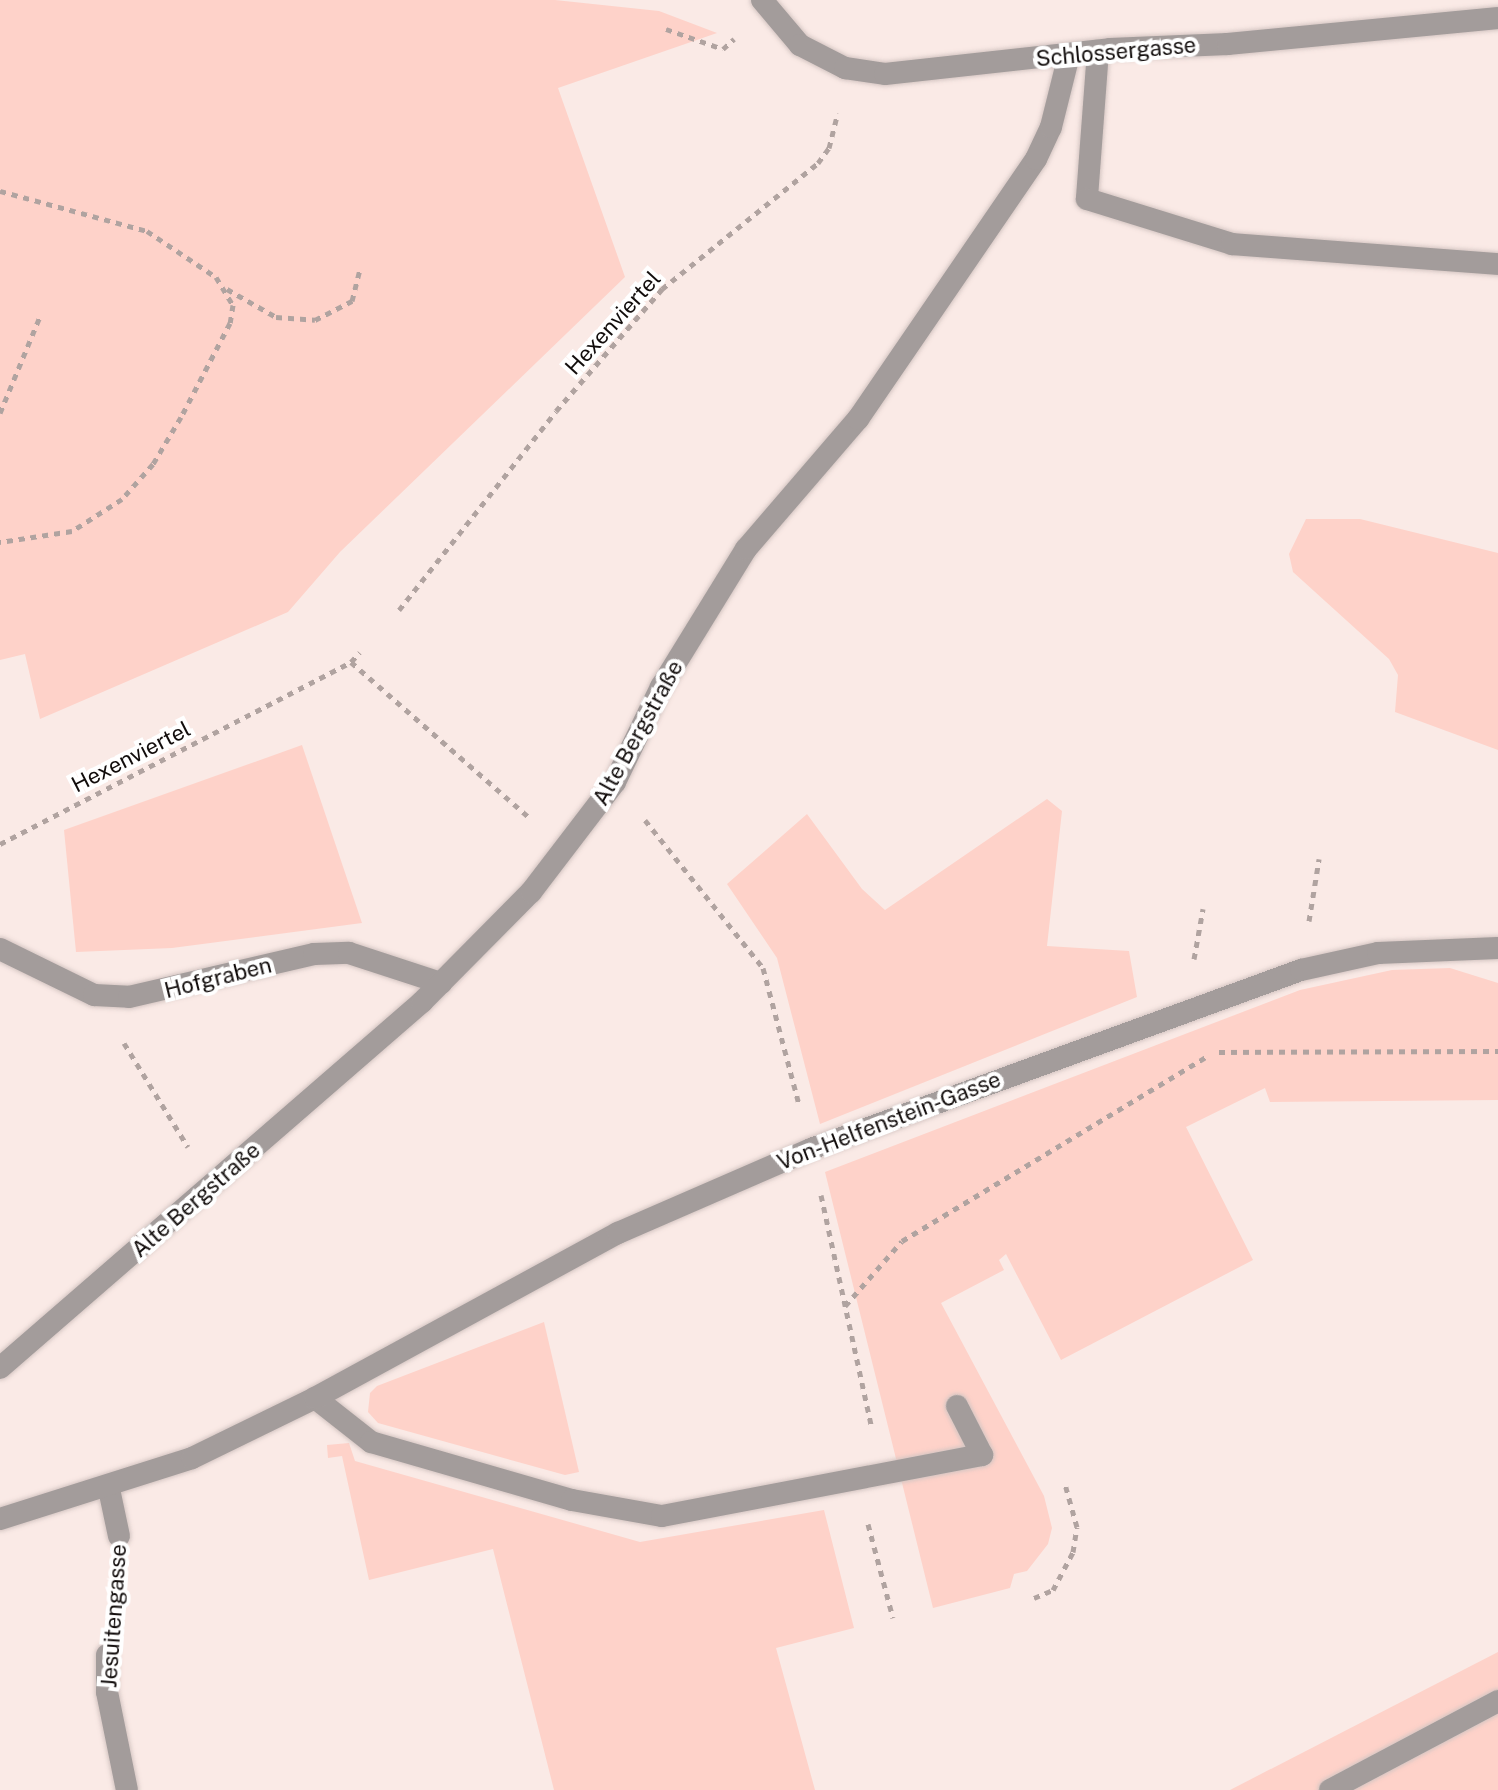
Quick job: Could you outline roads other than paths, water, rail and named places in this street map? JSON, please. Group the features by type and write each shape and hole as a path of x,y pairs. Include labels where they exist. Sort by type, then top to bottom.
{"street":[{"name":"Schlossergasse","path":"762,0 800,45 845,68 898,74 1098,51 1498,18"},
{"path":"1098,51 1087,199 1232,244 1498,264"},
{"name":"Alte Bergstraße","path":"0,1368 213,1187 441,983 566,849 615,782 718,590 746,549 858,419 1036,159 1051,127 1069,55"},
{"name":"Von-Helfenstein-Gasse","path":"0,1519 109,1489 192,1458 315,1398 618,1233 811,1149 1301,970 1378,953 1498,948"},
{"name":"Hofgraben","path":"0,949 94,995 161,993 314,954 349,953 441,983"},
{"path":"315,1398 371,1442 627,1513 662,1516 982,1455 957,1406"},
{"name":"Jesuitengasse","path":"109,1489 119,1536"},
{"name":"Jesuitengasse","path":"107,1655 107,1692 127,1790"},
{"path":"1330,1790 1498,1701"}]}
